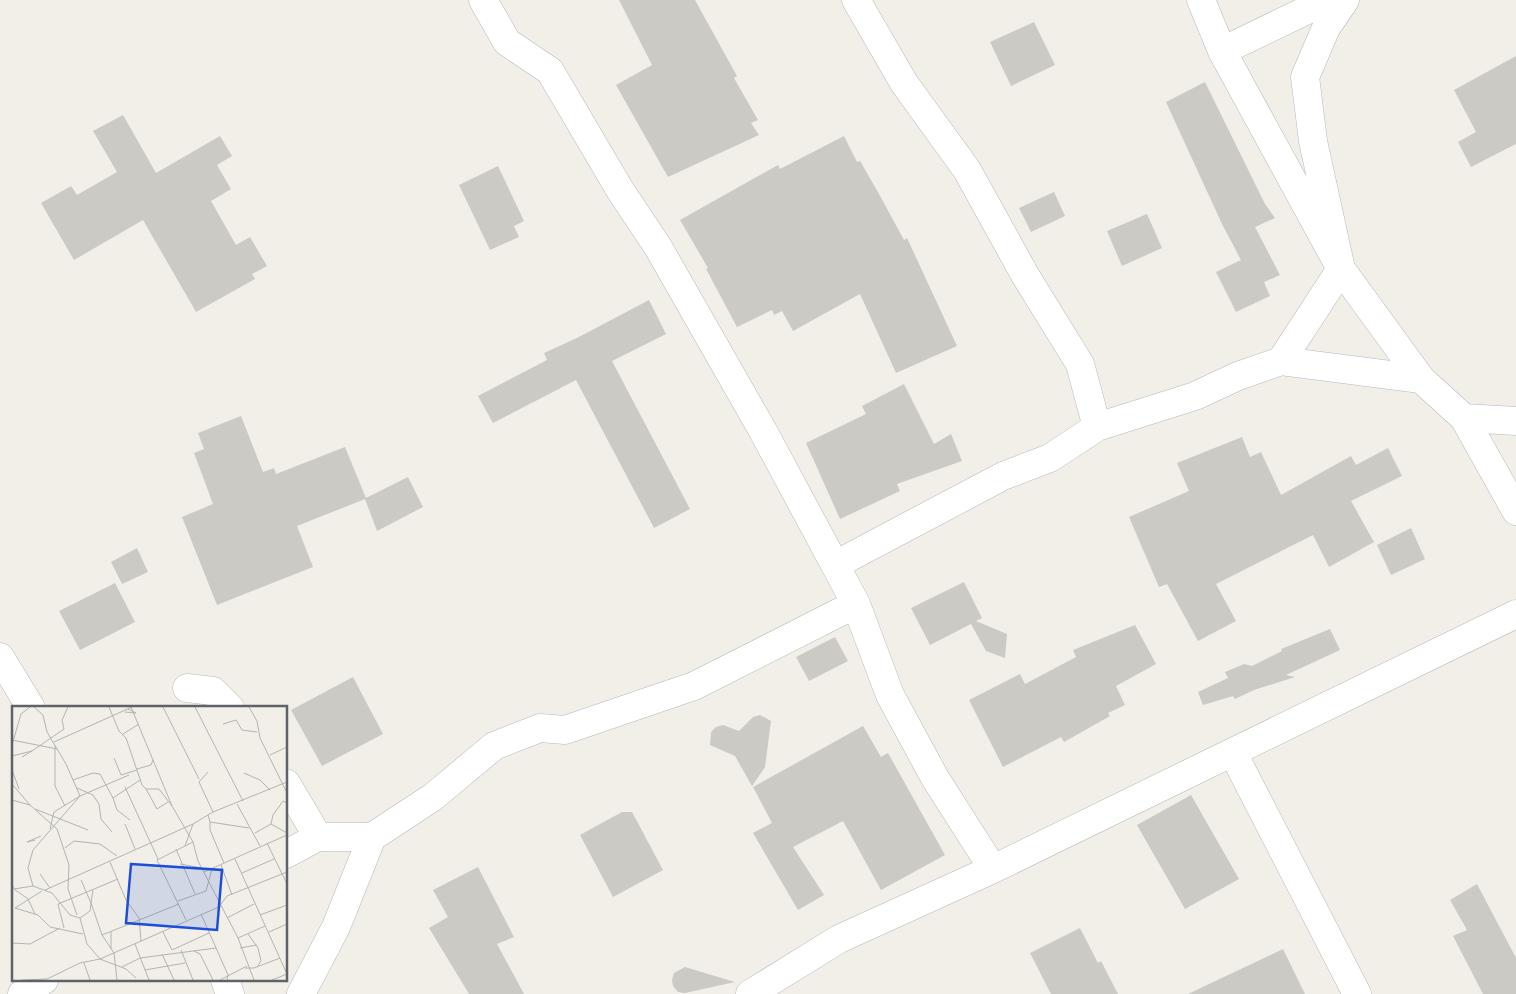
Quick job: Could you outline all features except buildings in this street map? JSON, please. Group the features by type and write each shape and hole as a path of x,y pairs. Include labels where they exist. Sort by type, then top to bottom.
{"street":[{"path":"483,0 507,42 550,71 620,190 658,247 763,431 856,604 890,695 935,778 993,869"},
{"path":"856,0 904,83 967,170 1025,275 1080,364 1097,427"},
{"path":"1201,0 1222,51 1341,268 1421,379 1464,418 1516,511"},
{"path":"1222,51 1328,0"},
{"path":"1281,361 1341,268 1314,141 1305,77 1326,28 1345,0"},
{"path":"835,565 1003,476 1050,458 1097,427 1195,396 1238,376 1281,361 1421,379"},
{"path":"1464,418 1516,421"},
{"path":"288,853 318,837 372,837 433,797 494,746 540,728 565,730 694,686 856,604"},
{"path":"750,994 839,939 993,869 1516,614"},
{"path":"0,657 30,706"},
{"path":"188,688 213,691 228,706"},
{"path":"1233,753 1357,994"},
{"path":"288,787 318,837"},
{"path":"301,994 336,927 372,837"},
{"path":"22,994 41,982"},
{"path":"226,982 230,994"}]}
